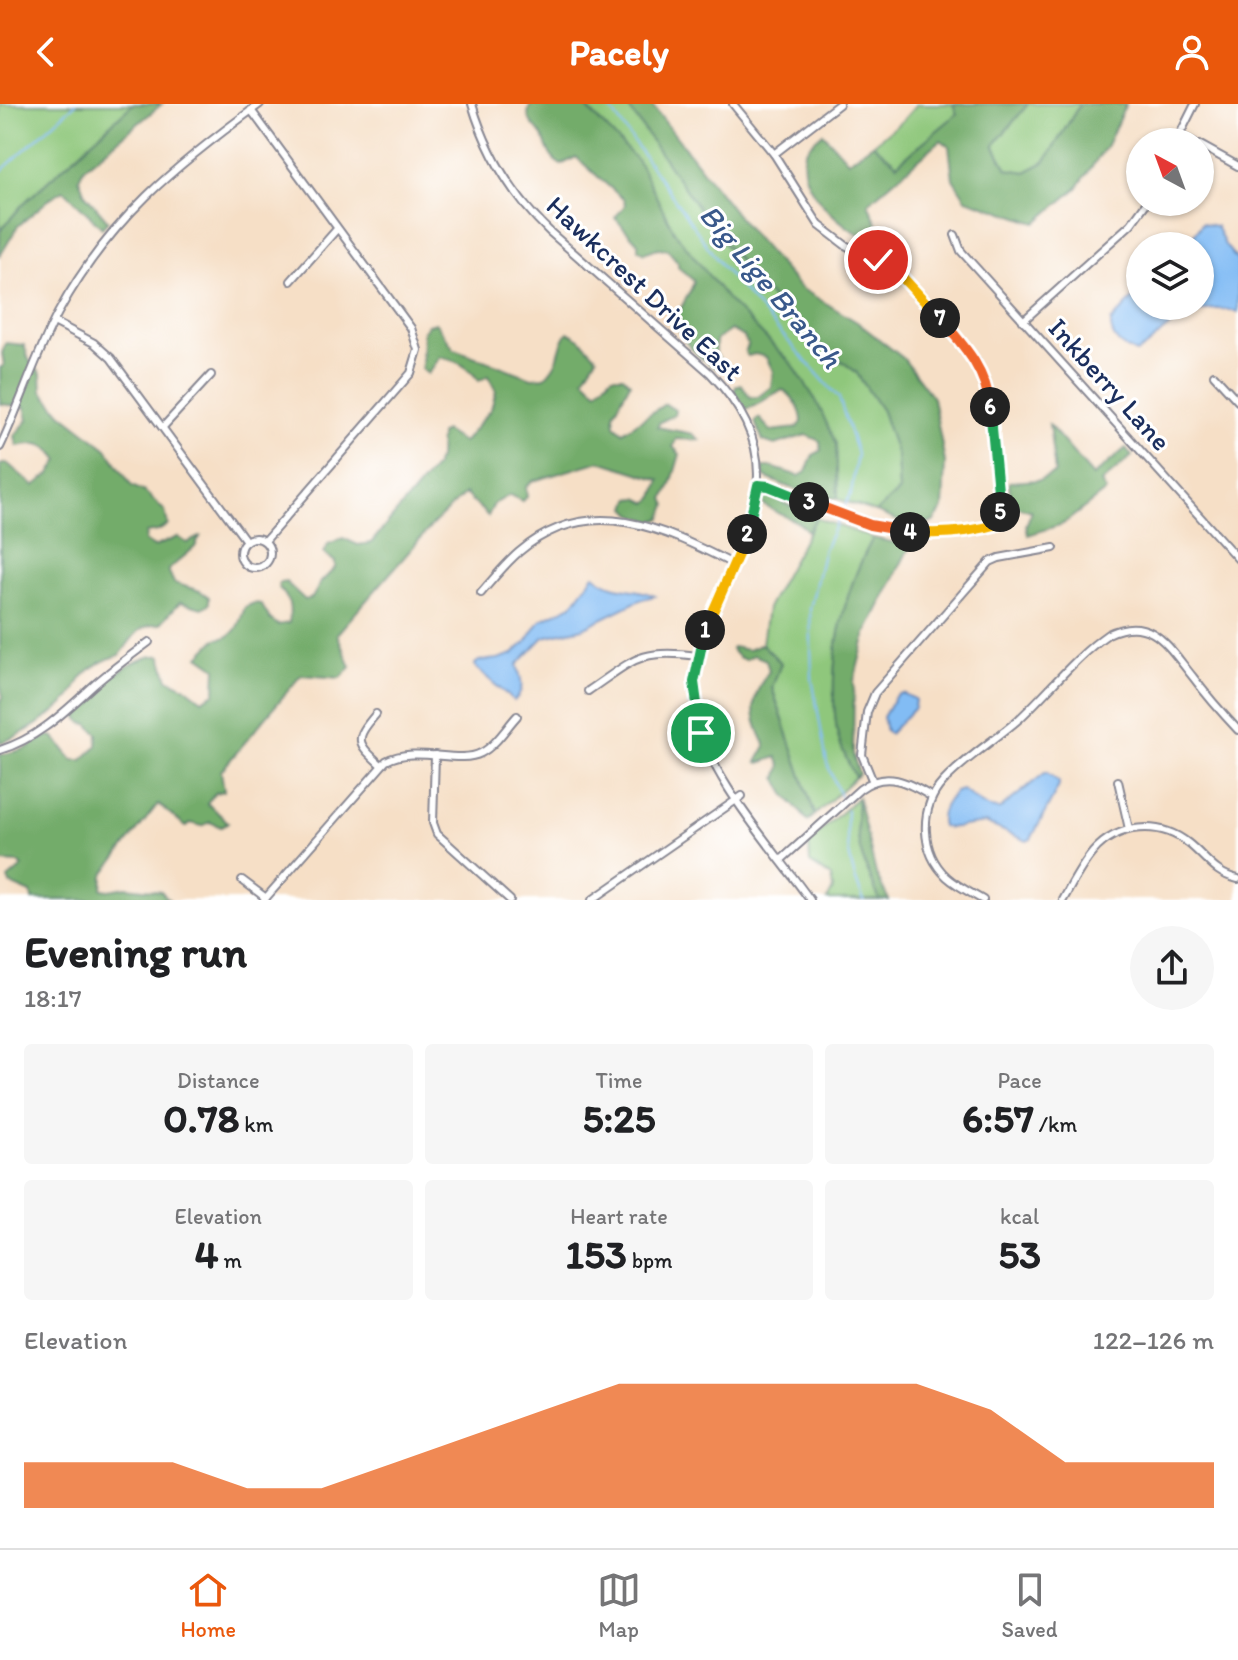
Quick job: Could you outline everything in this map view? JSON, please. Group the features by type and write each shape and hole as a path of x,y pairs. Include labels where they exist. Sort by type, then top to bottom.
{"street":[{"path":"0,447 54,322 82,273 127,214 170,172 260,104"},
{"name":"Hawkcrest Drive East","path":"472,104 492,157 526,207 550,232 710,373 729,394 754,442 758,485 753,515 708,620 697,656 695,702 701,733 713,762 810,900"},
{"path":"733,104 774,154 819,225 845,245 881,261 903,278 976,361 989,395 1002,523 955,533 901,531 851,519 769,486 758,485"},
{"path":"774,154 839,104"},
{"path":"1183,128 1195,104"},
{"path":"251,110 411,328 417,344 416,362 411,373 265,541"},
{"path":"1214,153 1238,166"},
{"path":"1023,321 1137,216"},
{"path":"291,281 337,229"},
{"name":"Inkberry Lane","path":"955,235 961,251 1238,559"},
{"path":"54,322 103,350 246,541"},
{"path":"163,427 211,375"},
{"path":"1214,375 1238,401"},
{"path":"481,593 508,562 531,542 551,531 588,521 618,520 647,525 733,564"},
{"path":"256,538 265,541 270,553 264,565 254,568 244,562 240,552 246,541 256,538"},
{"path":"873,782 862,755 867,712 875,693 986,565 999,558 1054,548"},
{"path":"983,900 954,883 933,859 926,830 932,797 950,775 1019,719 1101,639 1125,628 1143,629 1165,641 1238,730"},
{"path":"0,750 24,741 52,724 102,678 149,642"},
{"path":"588,691 644,655 664,652 697,656"},
{"path":"376,714 359,739 381,765"},
{"path":"242,880 265,899 381,765 403,755 469,756 483,753 517,716"},
{"path":"435,755 433,823 437,834 510,900"},
{"path":"781,860 860,789 873,782 891,778 903,781 932,797"},
{"path":"1118,781 1129,829"},
{"path":"592,900 739,798"},
{"path":"1063,900 1094,850 1110,837 1129,829 1153,828 1176,835 1214,869 1238,879"}],"green space":[{"path":"0,104 133,104 23,204 0,231"},
{"path":"133,104 162,104 84,168 79,178 85,194 108,221 102,228 64,190 18,226 0,256 0,231 23,204"},
{"path":"531,104 583,104 638,161 674,231 728,300 792,364 817,402 836,444 838,499 791,488 764,477 763,467 799,476 806,472 813,455 821,451 820,441 806,435 775,445 763,441 755,422 759,418 771,431 797,428 802,422 796,404 783,390 746,409 734,392 736,386 741,384 750,397 758,397 771,387 773,371 766,357 748,356 744,337 731,330 716,340 716,354 726,367 721,371 690,348 677,323 694,281 678,267 678,262 667,249 658,248 644,253 638,249 638,243 615,218 625,205 624,200 576,157 561,165 554,160 529,119"},
{"path":"583,104 626,104 717,235 774,301 822,346 856,372 882,411 897,456 899,491 876,512 838,499 836,444 674,231 637,161"},
{"path":"626,104 651,104 748,229 799,287 857,322 903,358 933,398 945,462 943,509 933,522 912,527 876,512 899,491 897,456 882,411 856,372 822,346 774,301 717,235"},
{"path":"917,104 953,104 957,114 897,164 873,144 903,120"},
{"path":"953,104 1028,104 994,145 1007,169 1026,172 1045,162 1080,104 1126,104 1107,145 1077,188 1036,223 966,199 953,179 949,146 941,140 868,203 884,239 876,245 839,220 817,197 804,171 804,157 809,146 823,133 848,161 873,144 897,164 957,114"},
{"path":"1028,104 1080,104 1045,162 1026,172 1007,169 994,145"},
{"path":"436,323 454,349 532,378 545,377 551,370 568,332 580,339 597,357 584,378 597,391 612,376 623,376 630,383 614,413 615,425 623,432 665,404 675,410 674,415 657,427 693,434 699,440 676,439 673,447 680,454 664,499 667,505 662,518 653,522 633,514 627,508 630,499 638,498 648,503 654,497 660,480 600,461 533,481 526,487 527,497 522,501 510,495 494,504 488,516 465,494 434,523 337,634 351,667 341,678 301,675 221,771 224,791 215,793 207,803 228,822 221,827 210,822 202,826 191,823 186,827 158,804 103,875 102,889 126,887 161,891 169,900 32,900 31,893 10,884 8,879 22,867 18,863 0,862 0,755 25,749 47,736 53,736 73,760 82,760 97,746 98,734 77,716 82,707 113,676 150,657 161,656 168,679 202,700 215,693 216,668 199,656 216,639 232,633 245,607 261,604 270,619 278,625 289,623 289,604 279,583 286,582 305,600 312,598 321,582 335,568 335,562 324,553 328,544 343,538 358,545 371,543 434,468 439,458 440,434 445,431 463,443 491,409 496,391 488,376 479,381 462,365 440,357 428,374 422,369 423,332 428,325"},
{"path":"6,343 24,345 29,360 41,374 42,391 61,413 107,449 132,486 145,492 165,511 168,525 146,533 145,541 154,547 178,537 187,543 200,537 195,547 168,570 174,583 200,591 209,597 209,604 202,608 180,602 160,624 146,627 136,634 120,655 99,663 86,673 69,699 53,713 28,730 0,743 0,702 3,697 0,684 0,465 7,463 34,486 50,474 59,460 41,445 17,446 15,435 28,420 25,407 0,404 0,368 4,365 2,353"},
{"path":"1049,425 1093,476 1126,448 1132,456 1101,483 1106,491 1063,524 1028,535 1026,525 1032,511 1011,505 1009,482 1040,480 1055,473"},
{"path":"767,495 816,518 808,532 799,523 762,503 762,496"},
{"path":"816,518 873,538 852,583 845,607 834,681 837,731 855,777 815,815 772,687 781,663 762,644 767,608"},
{"path":"873,538 910,546 866,634 854,681 853,754 859,774 855,777 837,731 834,681 845,607 852,583"},
{"path":"762,644 781,663 772,688 815,815 808,821 785,794 777,779 781,766 777,757 757,762 766,746 757,726 755,699 769,671 766,660 754,655 745,660 731,649 748,650"},
{"path":"858,797 860,850 880,900 827,900 833,889 831,877 810,863 809,842"},
{"path":"858,797 876,874 889,900 880,900 860,850"}],"water":[{"path":"1202,223 1216,226 1225,245 1238,261 1238,313 1214,309 1214,232 1196,232"},
{"path":"1126,306 1126,320 1180,320 1136,353 1118,342 1111,322"},
{"path":"594,575 610,585 655,596 642,599 583,628 544,637 517,665 521,688 514,701 476,668 475,664 479,661 513,654 526,642 541,620 572,605"},
{"path":"902,693 915,699 914,708 889,734 883,717 896,695"},
{"path":"1046,772 1059,782 1059,786 1031,839 1027,841 985,823 948,828 942,826 944,808 955,792 962,790 985,806 1000,809"}],"waterway":[{"path":"0,172 75,104"},
{"name":"Big Lige Branch","path":"607,104 723,268 839,398 857,454 851,494 843,509"},
{"name":"Big Lige Branch","path":"838,520 824,549 810,609 812,678 827,763 841,798"},
{"name":"Big Lige Branch","path":"847,810 850,856 864,900"}],"route":[{"path":"701,733 695,702 697,656 708,620 746,535 758,485 769,486 851,519 901,531 955,533 1002,523 989,395 983,373 950,329 903,278 878,260"}]}
